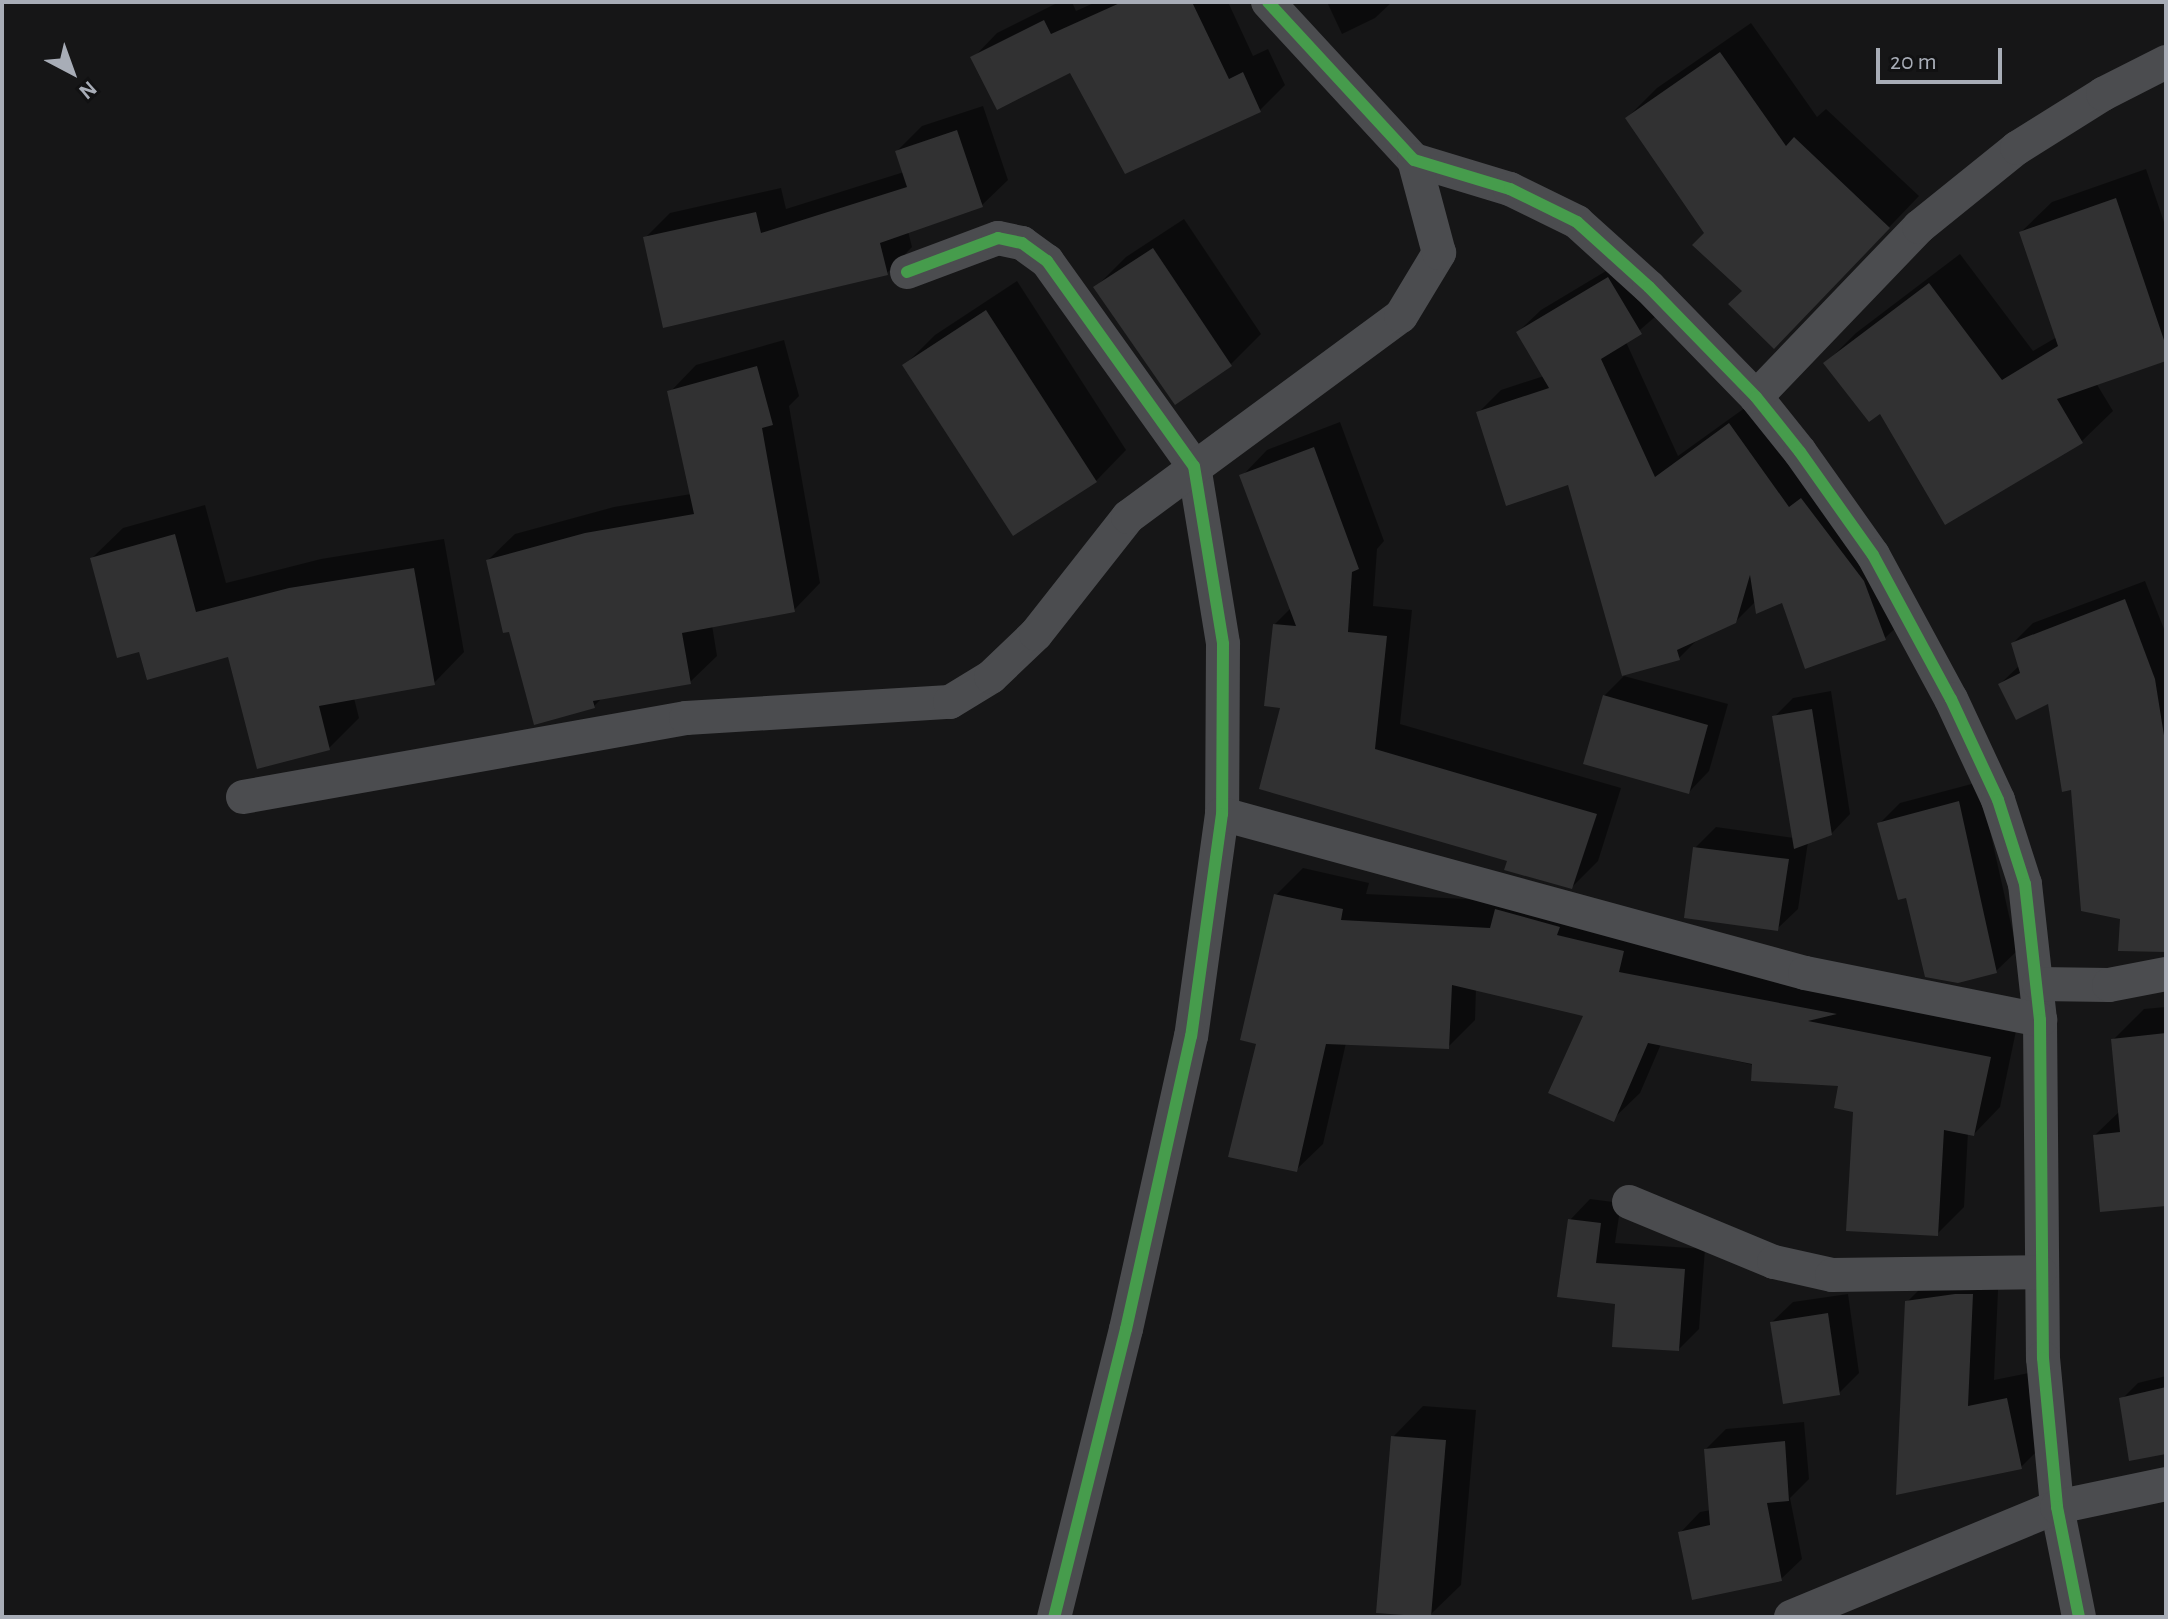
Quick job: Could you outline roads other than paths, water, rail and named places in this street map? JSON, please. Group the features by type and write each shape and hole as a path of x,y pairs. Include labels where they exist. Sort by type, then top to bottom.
{"street":[{"path":"243,797 686,718 950,702 991,677 1036,634 1128,517 1376,335 1410,304 1439,253 1414,160 1268,2"},
{"path":"1756,397 1919,227 2017,148 2103,94 2166,62"},
{"path":"1414,160 1510,189 1577,222 1756,397 1873,555 1951,699 1998,800 2025,884 2039,984 2040,1272 2057,1507 2079,1617"},
{"path":"907,272 998,238 1022,243 1047,261 1194,466 1223,644 1222,814 1191,1036 1054,1617"},
{"path":"1222,814 1805,973 2040,1020"},
{"path":"2039,984 2109,985 2166,974"},
{"path":"1629,1202 1774,1262 1832,1275 2040,1272"},
{"path":"1791,1617 2057,1507 2166,1484"}]}
